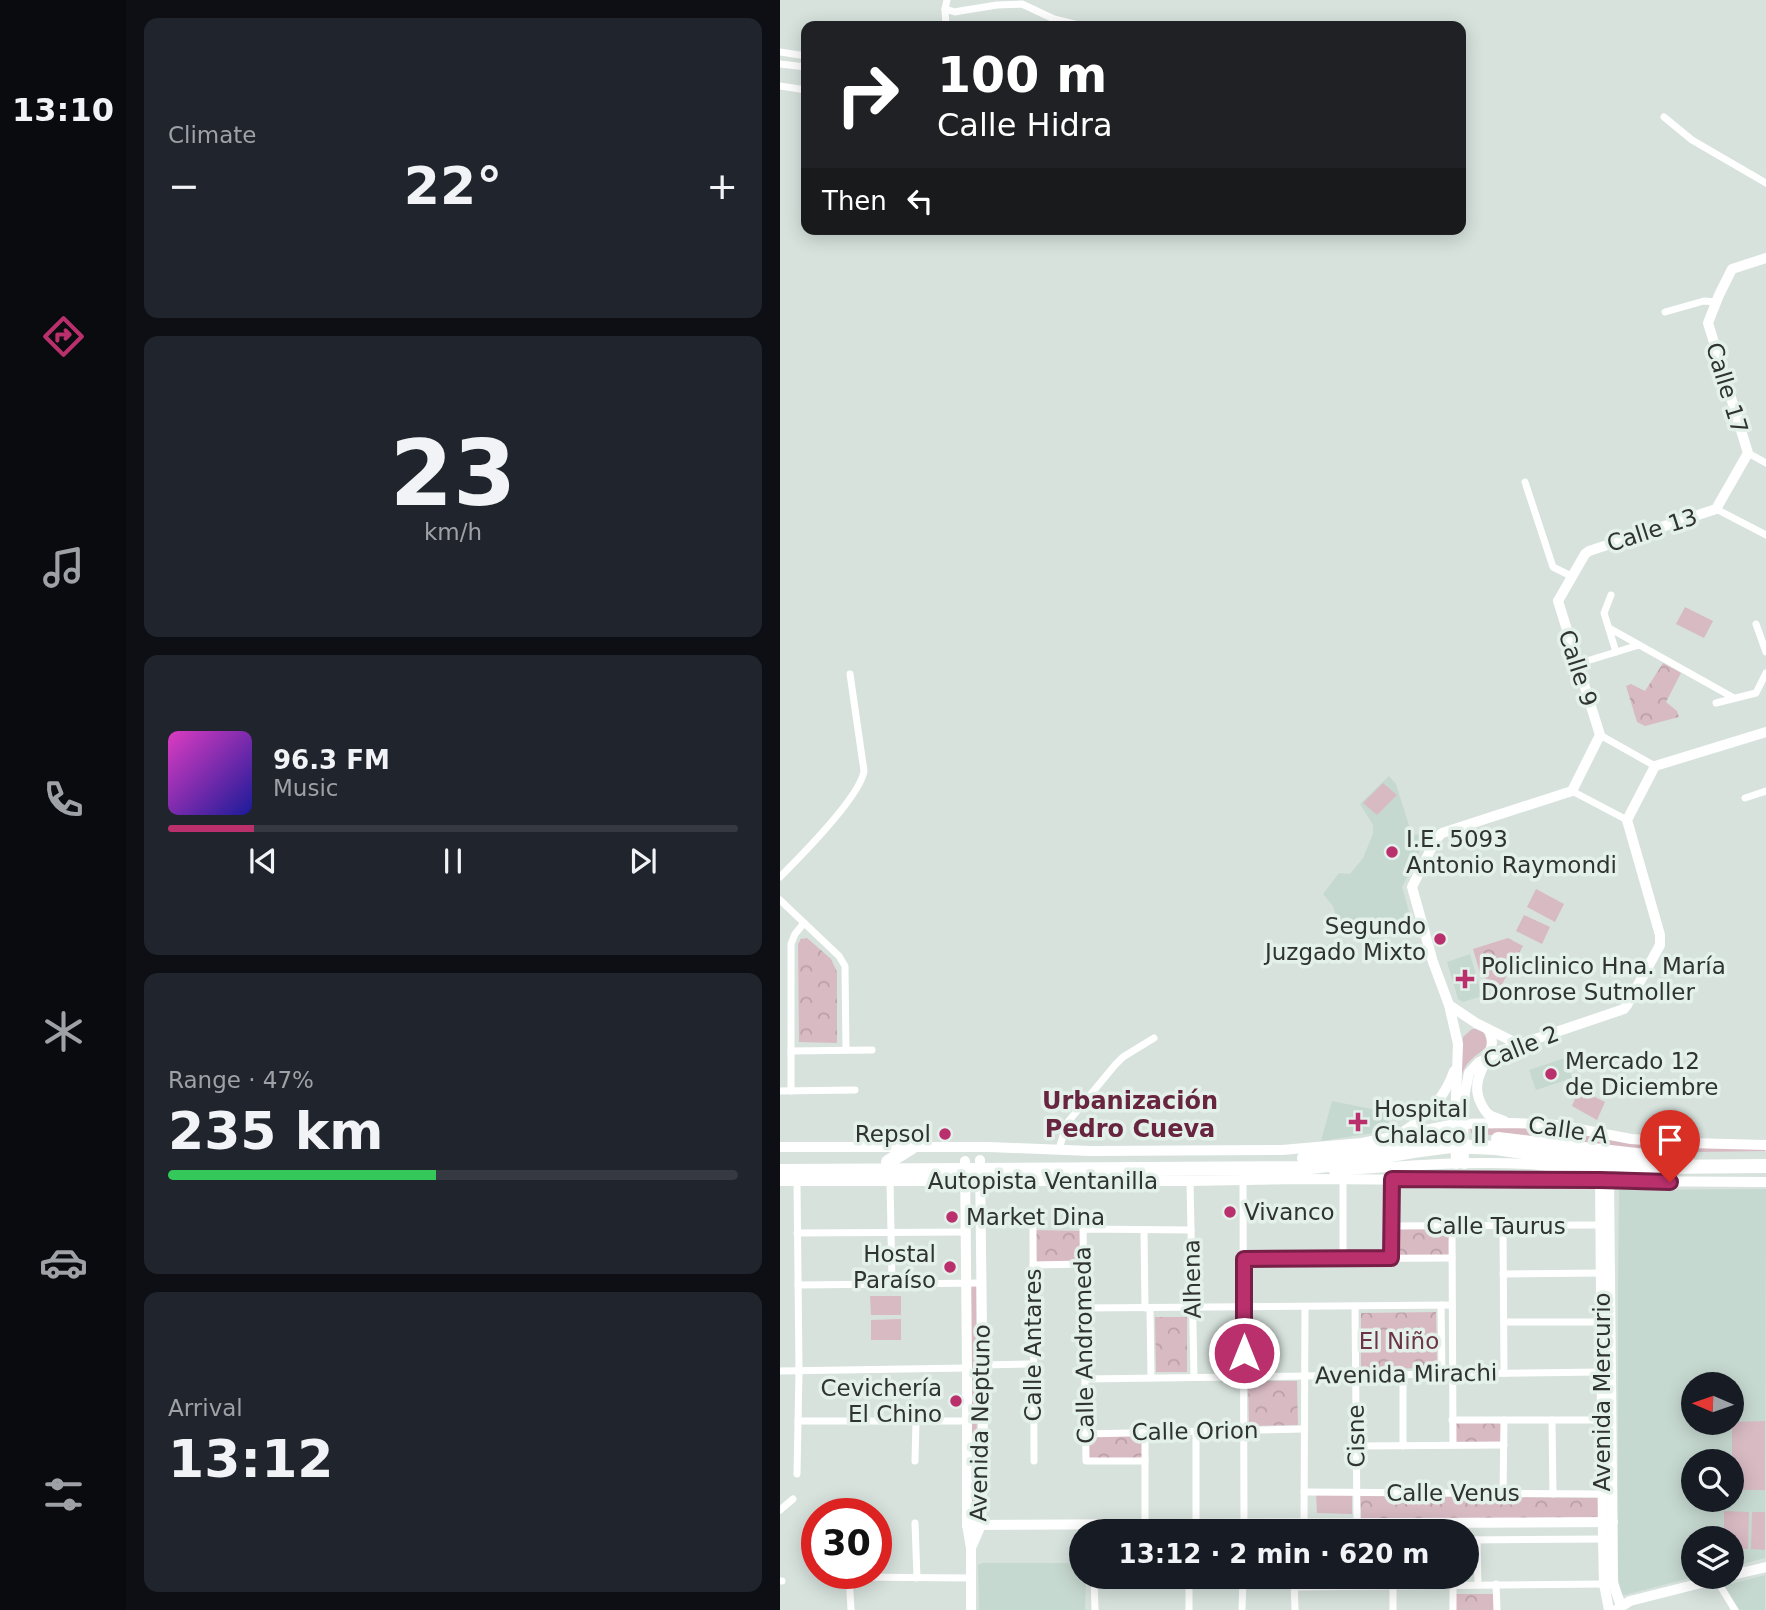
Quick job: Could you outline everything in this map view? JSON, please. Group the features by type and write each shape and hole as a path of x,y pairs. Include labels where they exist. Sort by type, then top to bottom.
{"highway":[{"name":"Autopista Ventanilla","path":"973,1170 1302,1159 1418,1139 1460,1143"},
{"path":"1460,1143 1507,1140 1645,1156 1765,1157"},
{"path":"1460,1143 1600,1163 1642,1166 1765,1166"},
{"name":"Autopista Ventanilla","path":"973,1170 1302,1168 1460,1143"},
{"path":"888,1161 912,1147"},
{"path":"780,1161 888,1161 973,1170"},
{"path":"1225,1169 1243,1180"},
{"path":"780,1171 973,1170"},
{"path":"845,1171 869,1181"}],"street":[{"path":"946,21 947,0"},
{"path":"945,9 960,11 1017,3 1064,21"},
{"path":"780,52 801,56"},
{"path":"780,64 801,66"},
{"path":"780,86 801,89"},
{"path":"1664,117 1692,140 1765,183"},
{"path":"1665,312 1703,301 1716,302 1734,267 1765,258"},
{"name":"Calle 17","path":"1716,302 1708,322 1748,453"},
{"path":"1765,463 1748,453 1716,509 1765,535"},
{"path":"1525,482 1552,566 1573,577"},
{"name":"Calle 13","path":"1573,577 1589,551 1716,509"},
{"name":"Calle 9","path":"1573,577 1558,601 1600,735"},
{"path":"1611,595 1604,613 1616,652"},
{"path":"1756,624 1765,652"},
{"path":"1609,628 1734,698"},
{"path":"1577,664 1639,645"},
{"path":"1716,703 1756,693 1765,673"},
{"path":"780,877 859,788 863,779 865,771 850,674"},
{"path":"1460,1143 1458,1044 1449,1005 1411,891 1436,839 1442,833 1572,791 1627,820 1655,766 1765,732"},
{"path":"1572,791 1600,735 1655,766"},
{"path":"1745,798 1765,791"},
{"name":"Calle 2","path":"1460,1143 1467,1079 1478,1063 1518,1044 1624,1009 1660,945 1660,935 1627,820"},
{"path":"780,900 839,956 845,966 846,1050"},
{"path":"791,1091 790,944 804,923"},
{"path":"780,988 791,988"},
{"path":"1449,1005 1476,1023 1518,1044"},
{"path":"1458,1044 1465,1028 1476,1023"},
{"path":"1488,1029 1493,1045 1479,1074 1477,1091 1488,1113 1506,1123"},
{"path":"1059,1149 1067,1123 1115,1065 1154,1038"},
{"path":"791,1051 872,1050"},
{"path":"1397,1136 1421,1120 1434,1107 1452,1078 1458,1059"},
{"path":"780,1091 855,1090"},
{"name":"Calle A","path":"1460,1143 1506,1123 1558,1125 1631,1139 1765,1145"},
{"name":"Autopista Ventanilla","path":"780,1147 1090,1151 1282,1150 1341,1146 1397,1136 1460,1143 1529,1164 1605,1177"},
{"name":"Autopista Ventanilla","path":"1305,1179 1316,1172 1460,1143"},
{"name":"Autopista Ventanilla","path":"780,1181 890,1181 973,1170 1190,1181 1605,1177"},
{"name":"Avenida Neptuno","path":"971,1548 967,1525 966,1233 973,1170"},
{"name":"Avenida Neptuno","path":"971,1548 981,1525 982,1364 982,1283 973,1170"},
{"path":"1605,1177 1670,1182 1765,1182"},
{"name":"Avenida Mercurio","path":"1605,1177 1601,1225 1607,1273"},
{"name":"Avenida Mercurio","path":"1605,1177 1609,1610"},
{"path":"1343,1179 1343,1258"},
{"path":"1391,1258 1392,1179"},
{"path":"1243,1180 1244,1519"},
{"path":"797,1181 797,1474"},
{"path":"890,1181 892,1284"},
{"name":"Alhena","path":"1190,1181 1194,1377"},
{"name":"Calle Taurus","path":"1392,1226 1601,1225"},
{"path":"1452,1227 1453,1445"},
{"path":"1503,1227 1504,1373"},
{"name":"Calle Antares","path":"1033,1228 1034,1461"},
{"name":"Calle Andromeda","path":"1144,1230 1083,1229 1086,1461 1145,1461"},
{"path":"1151,1378 1144,1230 1191,1230"},
{"path":"797,1233 966,1233"},
{"path":"1244,1259 1452,1258"},
{"path":"1033,1265 1084,1264"},
{"path":"1503,1274 1607,1273"},
{"path":"798,1285 982,1283"},
{"path":"1440,1305 1442,1374"},
{"path":"1084,1308 1452,1305"},
{"name":"Cisne","path":"1355,1306 1357,1519"},
{"path":"1298,1519 1304,1492 1305,1307"},
{"path":"1504,1322 1606,1322"},
{"name":"Avenida Mercurio","path":"1606,1322 1601,1372 1607,1396 1602,1420 1603,1494 1608,1522 1603,1539 1609,1583 1618,1608"},
{"path":"982,1364 1033,1364"},
{"path":"780,1371 967,1368"},
{"name":"Avenida Mirachi","path":"1085,1378 1601,1372"},
{"path":"1403,1374 1403,1446"},
{"path":"1452,1420 1602,1420"},
{"path":"1503,1493 1504,1420"},
{"path":"1552,1420 1553,1494"},
{"path":"798,1421 967,1422"},
{"path":"915,1461 916,1421"},
{"name":"Calle Orion","path":"1085,1434 1304,1429"},
{"path":"1145,1432 1145,1519"},
{"path":"1191,1519 1196,1432"},
{"path":"1356,1446 1504,1446"},
{"name":"Calle Venus","path":"1304,1492 1603,1494"},
{"path":"780,1510 793,1499"},
{"path":"1479,1523 1608,1522"},
{"path":"915,1523 917,1578"},
{"path":"967,1525 1069,1527"},
{"path":"1479,1540 1603,1539"},
{"path":"971,1548 971,1610"},
{"path":"1744,1572 1765,1567"},
{"path":"892,1577 971,1578"},
{"path":"1479,1584 1609,1583"},
{"path":"1496,1584 1497,1610"},
{"path":"1618,1608 1630,1601 1681,1588"},
{"path":"850,1589 851,1610"},
{"path":"1094,1589 1095,1610"},
{"path":"1189,1589 1189,1610"},
{"path":"1242,1610 1243,1589"},
{"path":"1294,1589 1295,1610"},
{"path":"1393,1589 1394,1610"},
{"path":"1453,1589 1453,1610"},
{"path":"1724,1589 1730,1606 1735,1610"}],"shaded area":[{"name":"I.E. 5093 Antonio Raymondi","path":"1389,776 1396,784 1412,835 1420,834 1423,843 1402,887 1413,926 1397,931 1338,922 1333,906 1323,894 1339,873 1350,874 1363,858 1373,834 1373,825 1360,804"},
{"name":"Policlinico Hna. María Donrose Sutmoller","path":"1470,954 1482,996 1463,1002 1458,999 1447,962"},
{"name":"Mercado 12 de Diciembre","path":"1565,1058 1572,1078 1536,1090 1529,1070"},
{"name":"Hospital Chalaco II","path":"1332,1101 1391,1113 1387,1131 1321,1141"},
{"path":"1766,1189 1765,1558 1744,1564 1744,1526 1681,1526 1681,1580 1621,1596 1618,1576 1619,1190"},
{"path":"1069,1563 1069,1589 1086,1589 1085,1610 979,1610 978,1565"},
{"path":"1765,1575 1765,1610 1740,1610 1733,1603 1726,1589 1744,1589 1744,1581"}],"green space":[{"path":"1685,607 1713,621 1704,638 1676,624"},
{"path":"1663,663 1681,673 1666,702 1677,711 1679,717 1645,726 1637,722 1626,686 1631,684 1645,691"},
{"path":"1383,783 1397,795 1377,815 1363,803"},
{"path":"1536,889 1564,904 1555,922 1527,907"},
{"path":"1524,915 1550,927 1542,944 1516,931"},
{"path":"807,938 831,959 837,972 837,1043 799,1042 798,944 801,939"},
{"path":"1508,938 1523,946 1501,986 1481,976 1473,949"},
{"path":"1472,1029 1483,1032 1487,1045 1468,1064 1460,1079 1463,1037"},
{"path":"1579,1089 1605,1102 1597,1120 1572,1106"},
{"path":"1470,1127 1538,1127 1765,1148 1765,1151 1632,1149 1471,1133"},
{"path":"1393,1226 1452,1227 1450,1258 1393,1258"},
{"path":"1034,1230 1081,1231 1081,1265 1035,1266"},
{"path":"971,1286 976,1286 977,1518 971,1520"},
{"path":"870,1296 901,1296 901,1315 871,1315"},
{"name":"El Niño","path":"1436,1312 1437,1368 1361,1369 1361,1313"},
{"path":"1155,1317 1187,1317 1187,1372 1156,1372"},
{"path":"901,1319 901,1340 871,1340 871,1320"},
{"path":"1248,1381 1297,1381 1298,1425 1249,1426"},
{"path":"1454,1421 1502,1422 1502,1444 1454,1443"},
{"path":"1765,1421 1765,1490 1744,1490 1744,1449 1732,1449 1732,1435 1744,1435 1744,1422"},
{"path":"1087,1435 1142,1435 1142,1459 1087,1460"},
{"path":"1316,1494 1352,1494 1352,1514 1317,1513"},
{"path":"1360,1496 1599,1498 1599,1518 1361,1519"},
{"path":"1724,1512 1749,1512 1748,1549 1744,1549 1744,1526 1724,1526"},
{"path":"1752,1512 1765,1512 1765,1550 1751,1549"},
{"path":"1455,1594 1497,1594 1495,1610 1454,1610"}],"place":[{"name":"I.E. 5093 Antonio Raymondi","path":"1392,852"},
{"name":"Segundo Juzgado Mixto","path":"1440,939"},
{"name":"Policlinico Hna. María Donrose Sutmoller","path":"1465,979"},
{"name":"Mercado 12 de Diciembre","path":"1551,1074"},
{"name":"Hospital Chalaco II","path":"1358,1122"},
{"name":"Repsol","path":"945,1134"},
{"name":"Vivanco","path":"1230,1212"},
{"name":"Market Dina","path":"952,1217"},
{"name":"Hostal Paraíso","path":"950,1267"},
{"name":"Cevichería El Chino","path":"956,1401"}],"district":[{"name":"Urbanización Pedro Cueva","path":"1130,1115"}],"route":[{"path":"1244,1353 1244,1259 1391,1258 1392,1179 1670,1182"}]}
